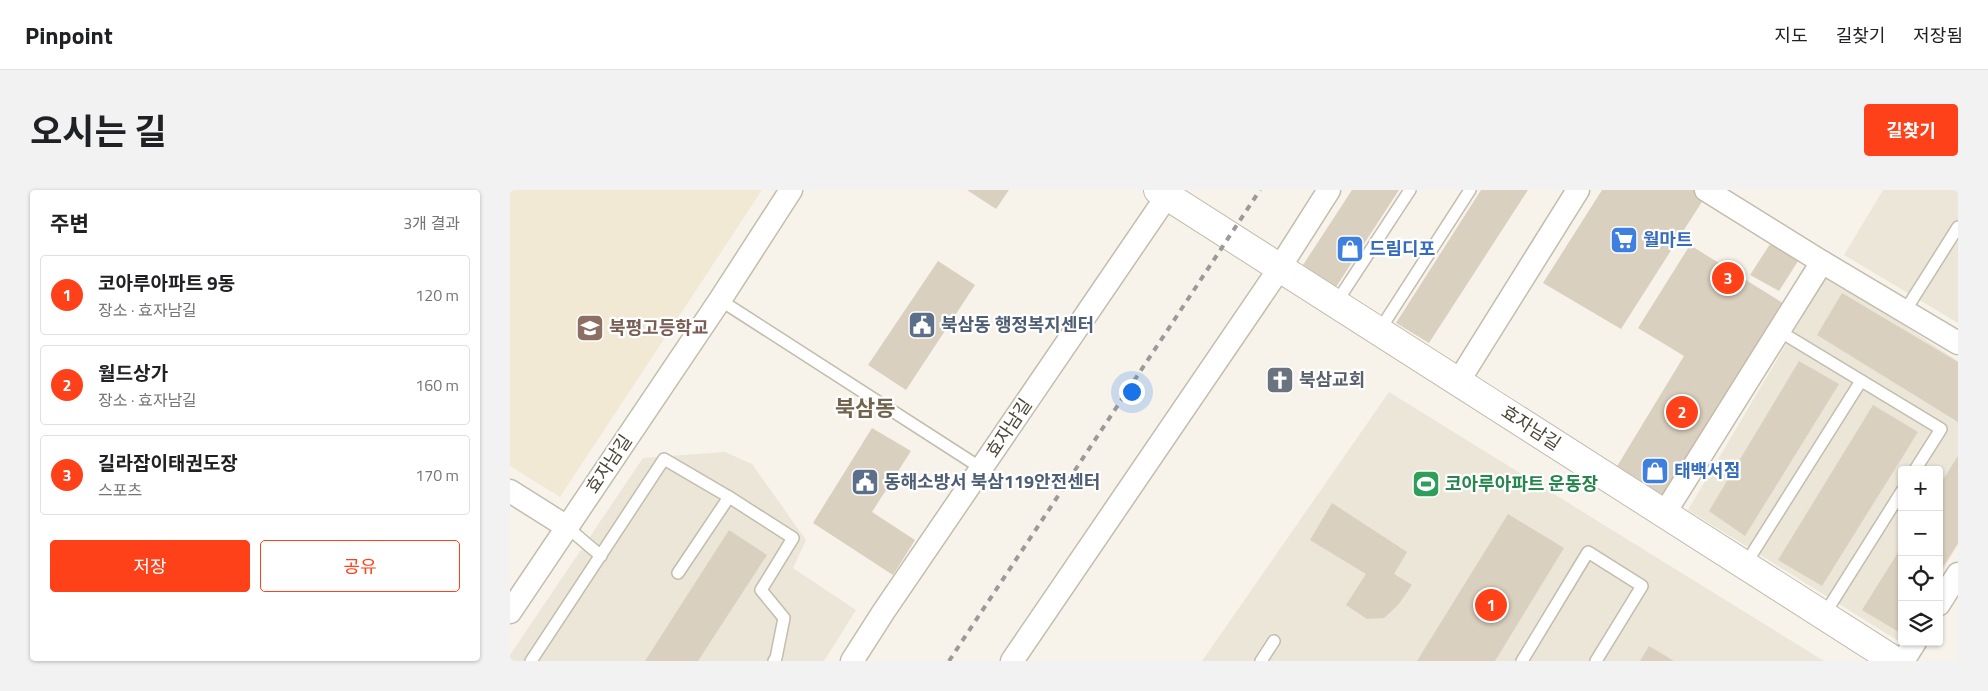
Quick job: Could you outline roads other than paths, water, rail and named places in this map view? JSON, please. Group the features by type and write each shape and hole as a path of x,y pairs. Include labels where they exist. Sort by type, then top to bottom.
{"street":[{"name":"효자남길","path":"510,612 720,300 791,190"},
{"path":"1012,661 1280,268 1329,190"},
{"path":"1458,382 1578,190"},
{"path":"1706,190 1958,343"},
{"name":"효자남길","path":"852,661 1162,193 1895,661"},
{"path":"1664,514 1822,262"},
{"path":"510,491 567,527"},
{"path":"1941,601 1958,574"},
{"path":"1903,661 1912,646"}],"lane":[{"path":"1336,303 1410,190"},
{"path":"1380,332 1470,190"},
{"path":"1905,311 1958,228"},
{"path":"720,300 981,468"},
{"path":"1779,331 1941,429 1918,466"},
{"path":"1745,565 1861,381"},
{"path":"531,661 664,459 729,497 793,538 761,590 784,618 774,661"},
{"path":"678,574 729,497"},
{"path":"1824,616 1898,497"},
{"path":"567,527 601,556"},
{"path":"1522,661 1588,552 1642,586 1596,661"},
{"path":"1261,661 1274,640"}],"railway":[{"path":"949,661 1260,190"}],"place":[{"name":"월마트","path":"1624,240"},
{"name":"드림디포","path":"1350,249"},
{"name":"길라잡이태권도장","path":"1728,278"},
{"name":"북삼동 행정복지센터","path":"922,325"},
{"name":"북평고등학교","path":"590,328"},
{"name":"북삼교회","path":"1280,380"},
{"name":"월드상가","path":"1682,412"},
{"name":"태백서점","path":"1655,471"},
{"name":"동해소방서 북삼119안전센터","path":"865,482"},
{"name":"코아루아파트 운동장","path":"1426,484"},
{"name":"코아루아파트 9동","path":"1491,605"}],"district":[{"name":"북삼동","path":"865,408"}]}
